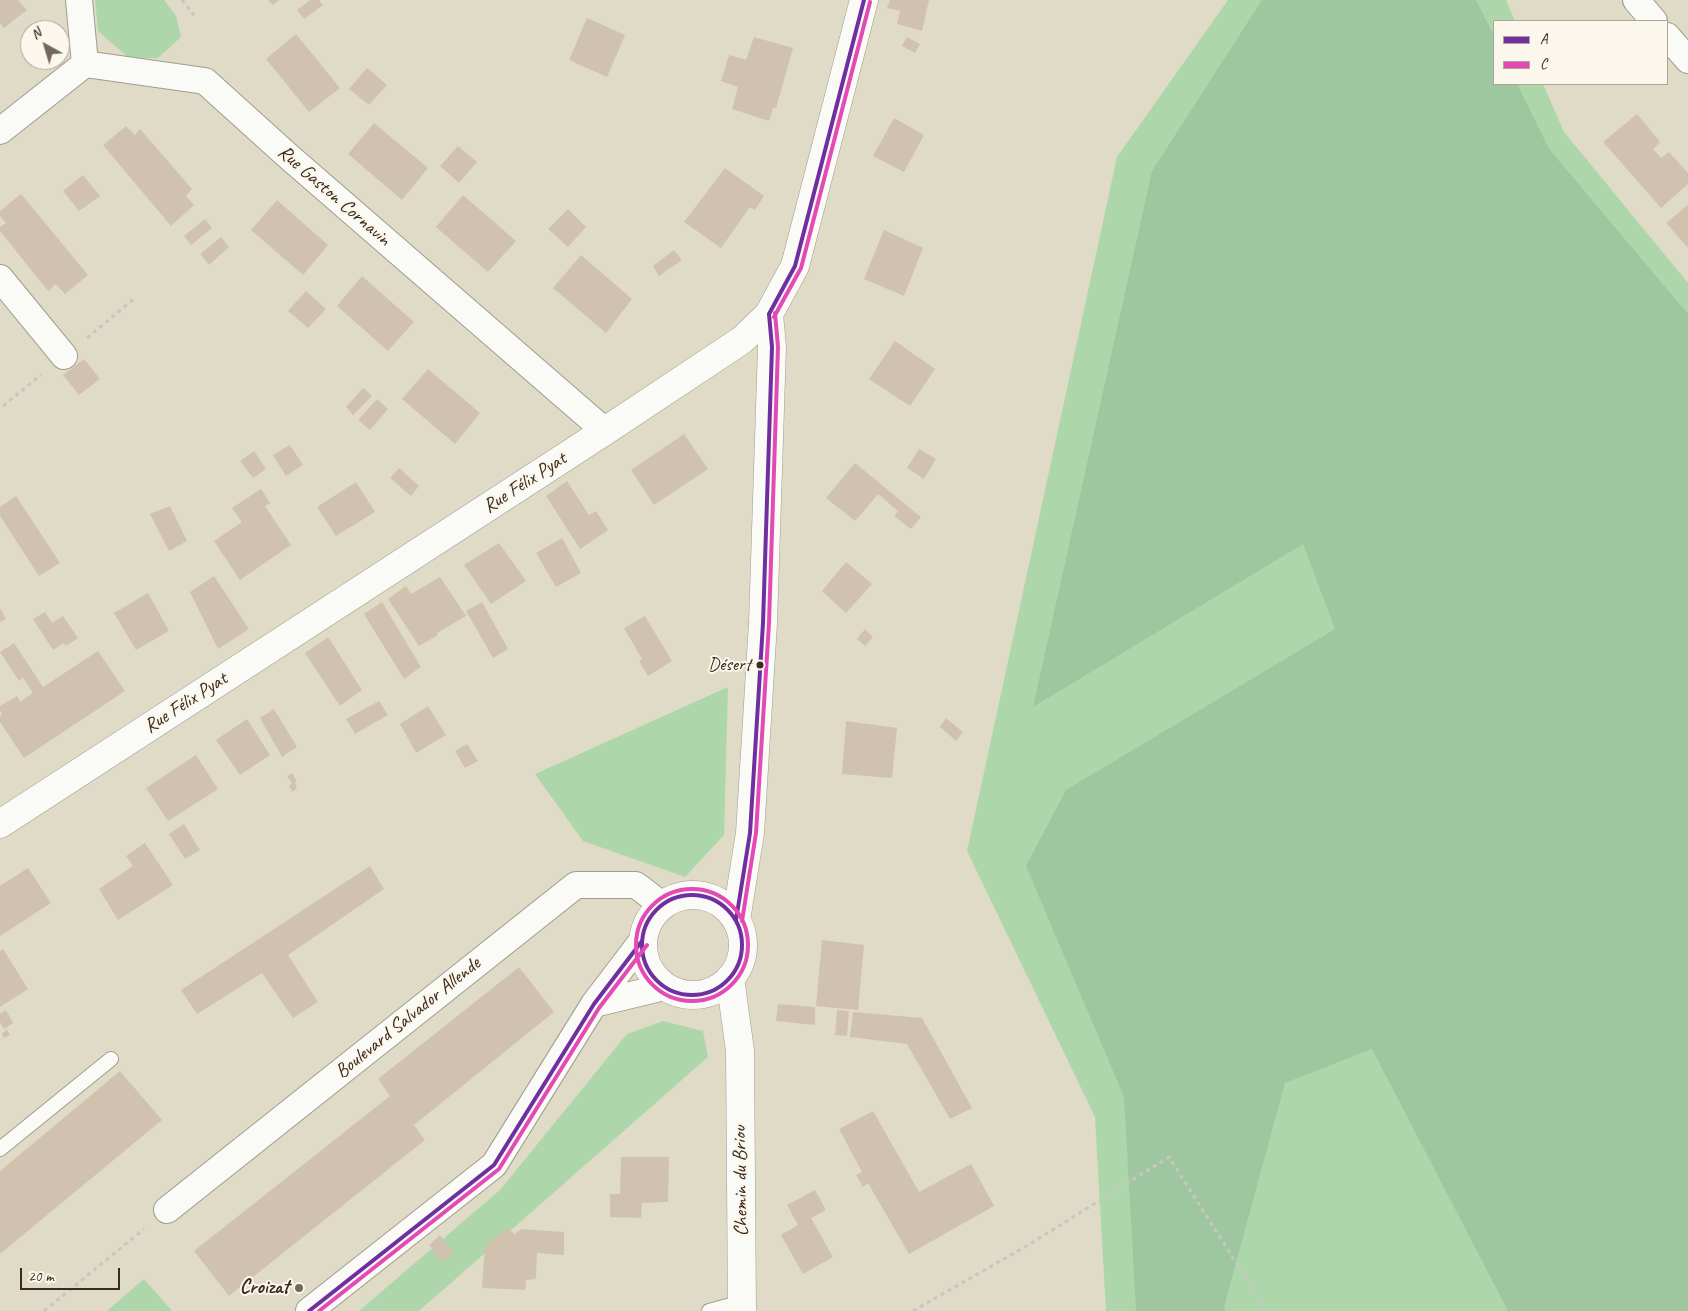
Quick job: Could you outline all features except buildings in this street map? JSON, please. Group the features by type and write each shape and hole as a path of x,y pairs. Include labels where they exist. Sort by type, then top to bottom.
{"street":[{"path":"0,131 84,64 79,0"},
{"name":"Rue Félix Pyat","path":"0,824 742,340 769,314 795,266 864,0"},
{"path":"1636,0 1653,20"},
{"path":"1668,37 1688,60"},
{"name":"Rue Gaston Cornavin","path":"84,64 205,82 605,431"},
{"path":"0,278 64,356"},
{"path":"736,920 750,833 764,614 772,347 769,314"},
{"path":"711,898 750,833"},
{"name":"Boulevard Salvador Allende","path":"167,1210 576,884 636,885 662,905"},
{"path":"695,895 711,898 726,908 736,920 742,935 742,950 738,965 730,978 718,988 704,994 690,995 676,992 664,986 652,975 644,959 642,941 645,928 652,915 662,905 678,897 695,895"},
{"path":"310,1311 494,1165 594,1004 642,941"},
{"name":"Chemin du Briou","path":"730,978 740,1051 742,1307"},
{"path":"594,1004 664,986"},
{"path":"704,994 740,1051"}],"lane":[{"path":"0,1149 111,1059"},
{"path":"709,1311 742,1307"}],"path":[{"path":"182,0 194,16"},
{"path":"913,1311 1030,1244 1169,1156 1267,1311"},
{"path":"44,1311 167,1210"}],"green space":[{"path":"95,0 164,0 176,16 181,37 158,58 129,58 98,31"},
{"path":"1228,0 1506,0 1515,20 1493,20 1493,85 1543,85 1564,132 1688,283 1688,1311 1106,1311 1095,1117 967,851 1117,157"},
{"path":"1262,0 1476,0 1493,34 1493,85 1517,85 1549,149 1688,314 1688,1311 1508,1311 1372,1049 1285,1083 1224,1307 1225,1311 1136,1311 1124,1097 1026,866 1066,790 1335,629 1303,544 1033,707 1152,171"},
{"path":"728,687 724,835 685,877 583,841 535,774"},
{"path":"663,1021 703,1031 708,1057 419,1311 359,1311 500,1190 627,1034"},
{"path":"144,1279 172,1311 107,1311"}],"transit line":[{"name":"A","path":"769,314 795,266 864,0"},
{"name":"C","path":"774,317 801,268 870,2"},
{"name":"C","path":"742,921 756,833 769,623 778,347 775,313"},
{"name":"A","path":"736,920 750,833 763,623 772,347 769,314"},
{"name":"C","path":"692,889 713,893 732,905 744,924 748,945 744,966 732,985 713,997 692,1001 671,997 652,985 640,966 636,945 640,924 652,905 671,893 692,889"},
{"name":"A","path":"692,895 711,899 727,910 738,926 742,945 738,964 727,980 711,991 692,995 673,991 657,980 646,964 642,945 646,926 657,910 673,899 692,895"},
{"name":"A","path":"309,1311 494,1165 594,1004 642,941"},
{"name":"C","path":"319,1311 499,1169 599,1008 647,945"}],"place":[{"name":"Désert","path":"760,665"},
{"name":"Croizat","path":"299,1288"}]}
